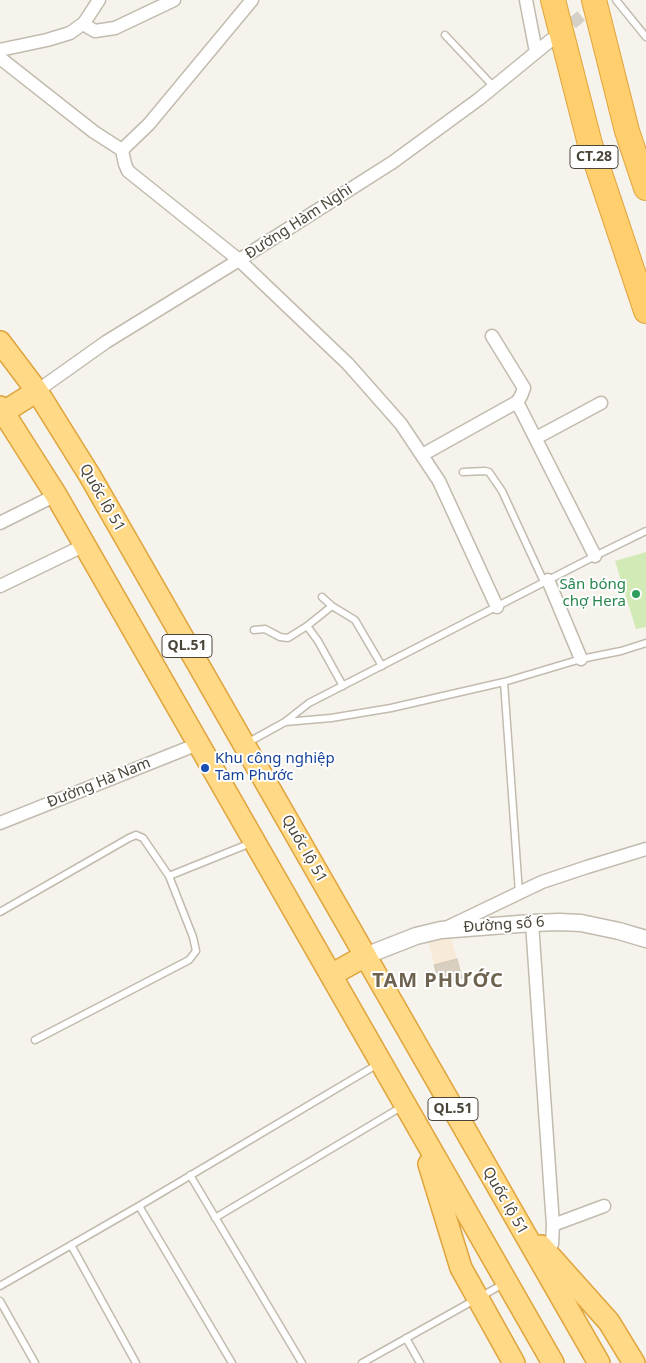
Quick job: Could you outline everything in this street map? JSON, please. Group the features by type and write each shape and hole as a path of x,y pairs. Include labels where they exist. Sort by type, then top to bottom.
{"highway":[{"name":"CT.28","path":"554,0 590,144 646,311"},
{"name":"CT.28","path":"594,0 627,131 646,188"},
{"name":"Quốc lộ 51","path":"0,342 37,391 90,476 514,1216 544,1257 599,1363"},
{"path":"2,410 37,391"},
{"name":"QL.51","path":"2,410 85,545 553,1363"},
{"path":"331,975 365,956"},
{"name":"QL.51","path":"417,1125 461,1268 514,1363"},
{"name":"QL.51","path":"544,1257 609,1322 634,1363"}],"street":[{"path":"0,50 70,33 84,23 99,0"},
{"path":"84,23 95,31 115,28 174,0"},
{"path":"122,150 149,124 252,0"},
{"path":"526,0 536,52"},
{"name":"Đường Hàm Nghi","path":"37,391 106,342 393,162 478,100 551,40"},
{"path":"0,58 94,132 122,150 128,171 239,260 348,364 401,424 439,481 497,607"},
{"path":"422,455 517,402 521,396 524,388 492,336"},
{"path":"517,402 595,556"},
{"path":"536,438 601,403"},
{"path":"0,523 56,496"},
{"path":"0,586 85,545"},
{"path":"546,581 581,659"},
{"name":"Đường Hà Nam","path":"0,822 198,744"},
{"path":"441,930 542,882 646,849"},
{"path":"532,923 553,1225 552,1244 544,1257"},
{"name":"Đường số 6","path":"365,956 416,936 441,930 532,923 581,923 646,939"},
{"path":"553,1225 604,1206"}],"lane":[{"path":"616,0 646,37"},
{"path":"445,35 494,87"},
{"path":"462,472 489,472 502,491 546,581"},
{"path":"244,744 285,722 309,703 646,531"},
{"path":"322,597 332,606 355,620 382,666"},
{"path":"254,630 265,629 280,638 288,638 332,606"},
{"path":"307,626 318,641 343,686"},
{"path":"285,722 331,718 391,708 504,682 581,659 621,651 646,643"},
{"path":"504,682 519,893"},
{"path":"0,912 129,838 136,836 143,838 169,876 194,937 196,951 189,960 36,1040"},
{"path":"169,876 255,842"},
{"path":"0,1286 381,1062"},
{"path":"215,1218 405,1105"},
{"path":"190,1175 302,1363"},
{"path":"139,1206 232,1363"},
{"path":"71,1245 136,1363"},
{"path":"362,1363 507,1282"},
{"path":"0,1301 36,1363"},
{"path":"406,1338 420,1363"}],"shaded area":[{"path":"450,934 462,978 440,985 427,938"}],"green space":[{"name":"Sân bóng chợ Hera","path":"646,552 646,627 636,629 615,561"}],"building":[{"path":"457,959 462,978 440,985 434,965"}],"tunnel":[{"path":"558,35 597,3"}],"place":[{"name":"Sân bóng chợ Hera","path":"636,594"},
{"name":"Khu công nghiệp Tam Phước","path":"205,768"}],"district":[{"name":"TAM PHƯỚC","path":"438,981"}]}
